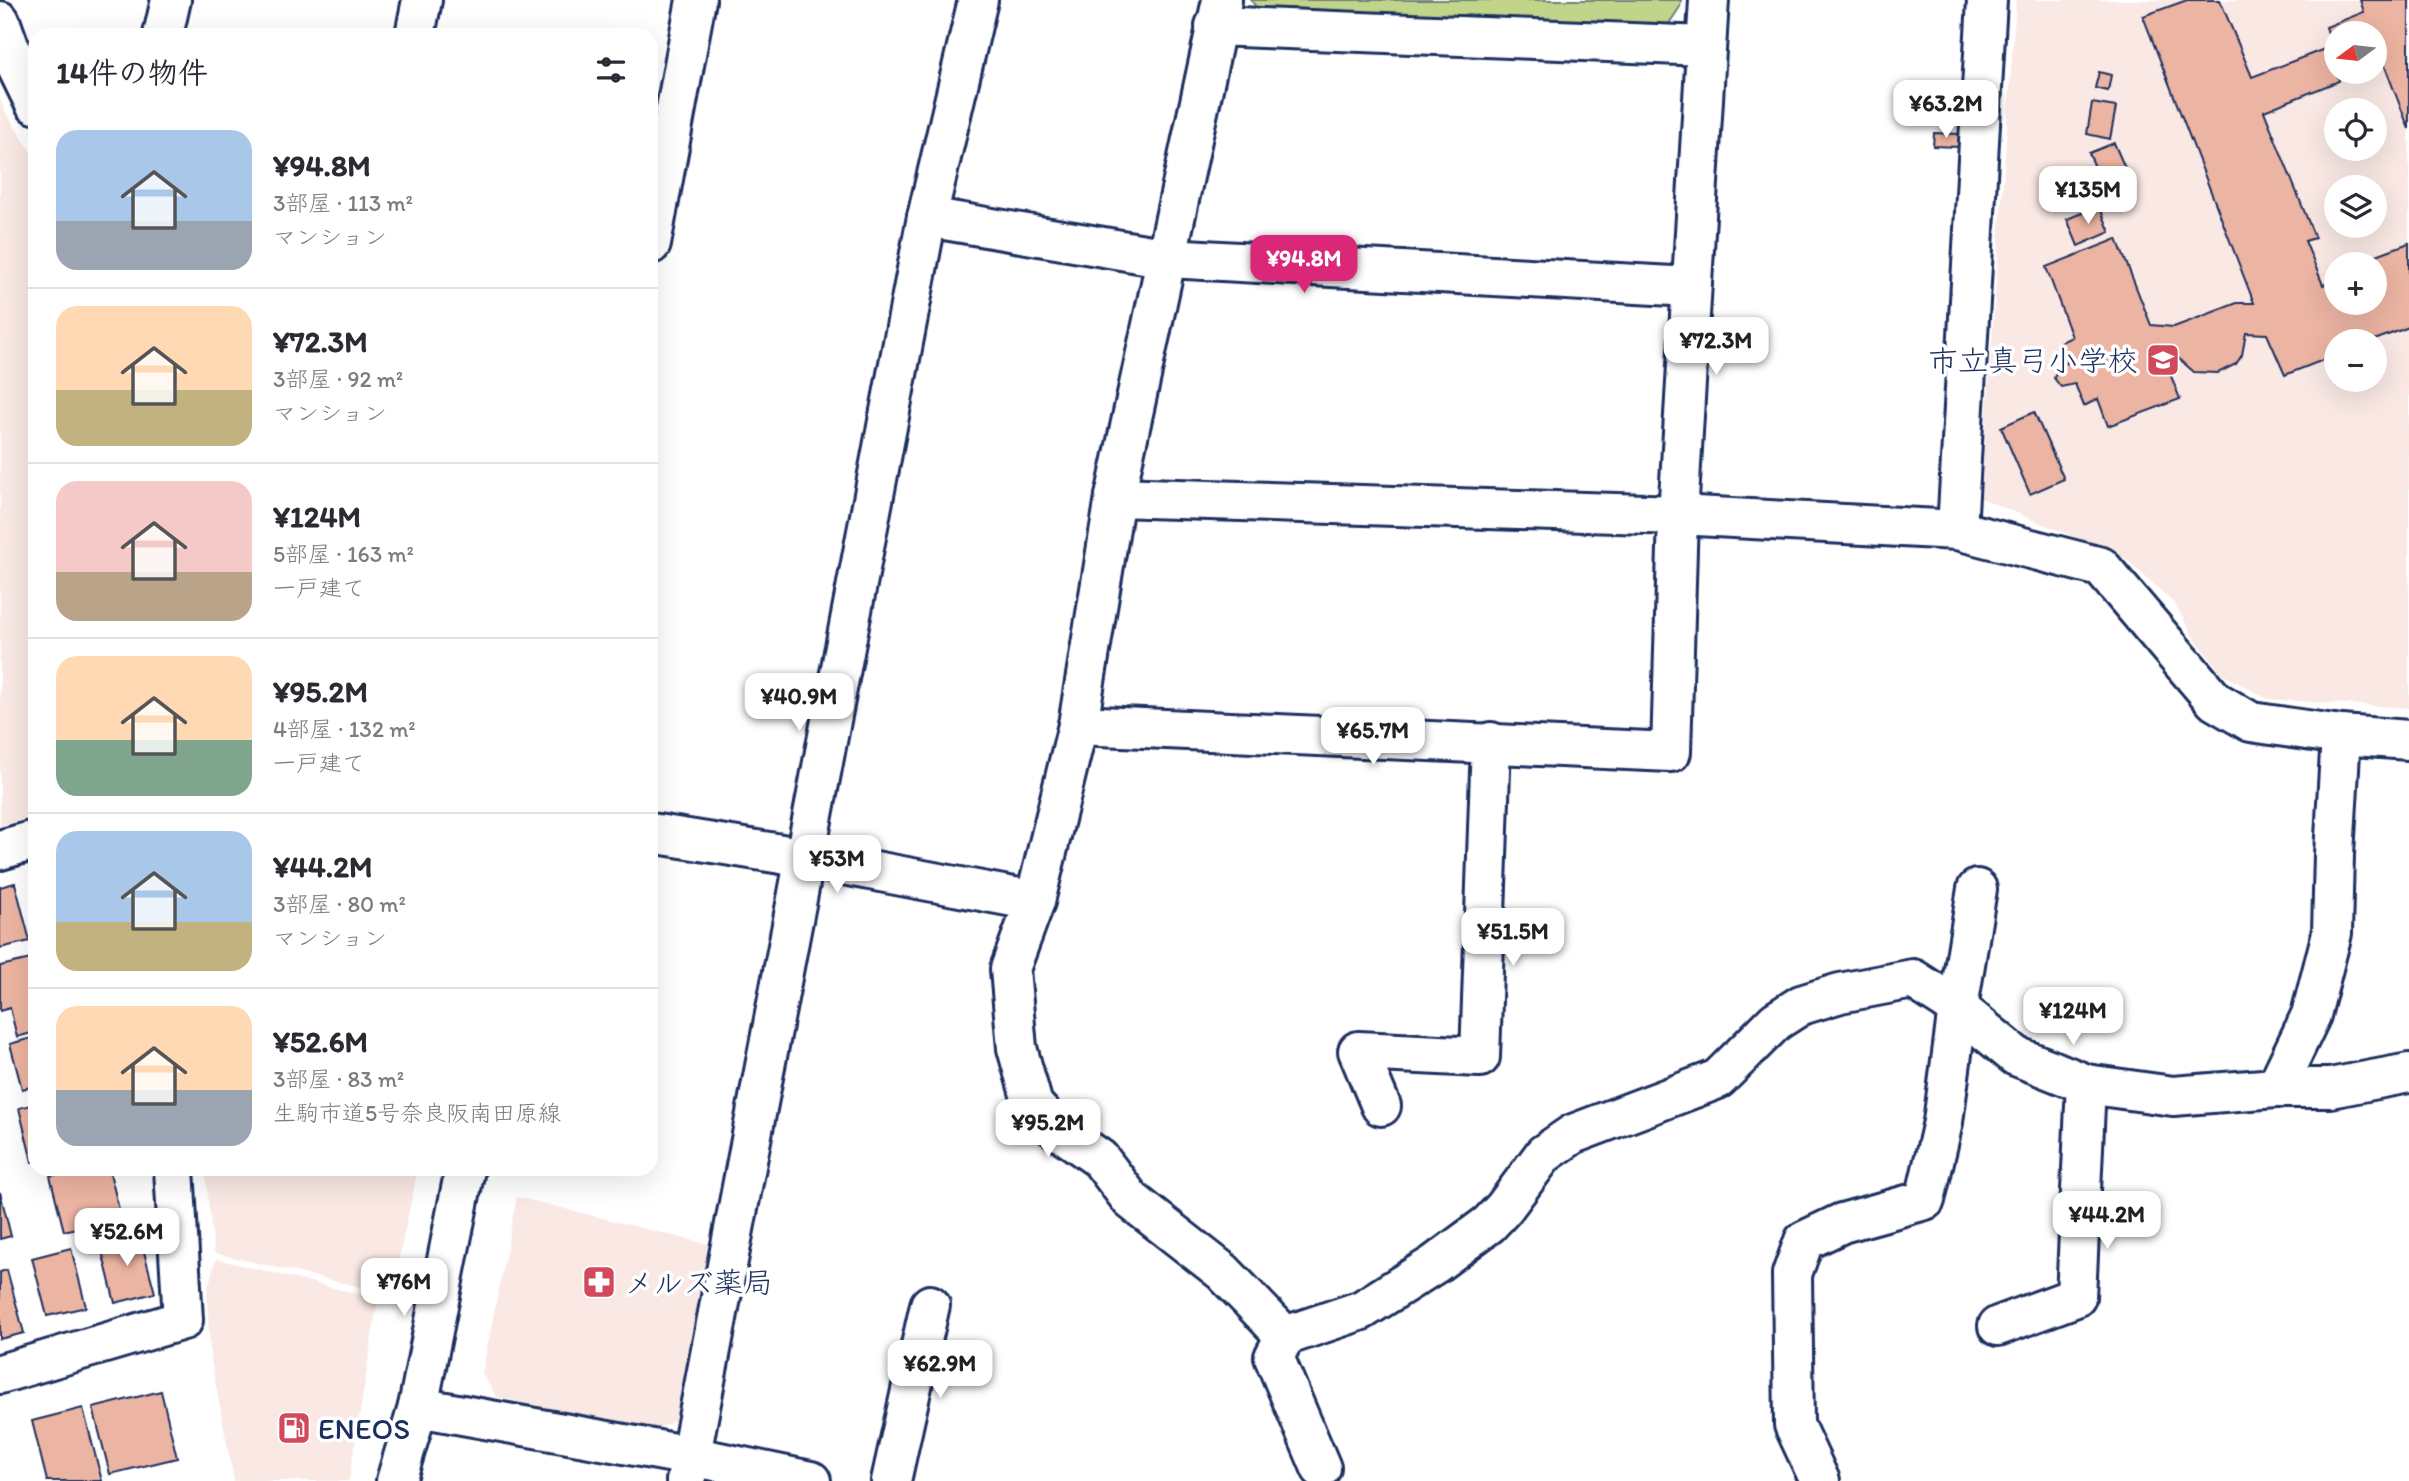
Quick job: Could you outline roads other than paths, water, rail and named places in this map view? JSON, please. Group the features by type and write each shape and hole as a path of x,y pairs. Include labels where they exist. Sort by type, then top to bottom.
{"street":[{"path":"165,28 171,0"},
{"path":"416,28 422,0"},
{"path":"659,157 696,0"},
{"path":"688,1468 927,217 978,0"},
{"path":"1078,725 1671,752 1678,515 1709,0"},
{"path":"1957,530 1987,0"},
{"path":"1285,1336 1223,1272 1131,1200 1100,1159 1053,1126 1033,1105 1017,1048 1010,970 1035,901 1078,725 1115,496 1168,258 1218,13 1705,46"},
{"path":"0,20 15,64 28,90"},
{"path":"927,217 1168,258 1691,287"},
{"path":"1115,496 1678,515 1957,530 2101,567 2215,701 2251,722 2409,740"},
{"path":"2276,1088 2311,1015 2332,933 2341,734"},
{"path":"1381,1106 1358,1051 1480,1057 1491,743"},
{"path":"658,834 806,858 1035,901"},
{"path":"0,850 28,842"},
{"path":"1820,1481 1794,1425 1792,1274 1804,1241 1842,1223 1926,1200 1943,1122 1977,889"},
{"path":"1321,1468 1275,1357 1285,1336 1362,1310 1435,1264 1489,1224 1544,1154 1573,1134 1718,1079 1734,1066 1776,1021 1801,1005 1840,993 1913,979 1958,1009 2016,1056 2085,1084 2173,1096 2276,1088 2330,1088 2409,1073"},
{"path":"1998,1326 2076,1297 2085,1084"},
{"path":"0,1374 183,1320 174,1176"},
{"path":"396,1481 418,1407 463,1176"},
{"path":"891,1481 930,1305"},
{"path":"418,1407 688,1468 811,1481"}],"place":[{"name":"市立真弓小学校","path":"2163,360"},
{"name":"メルズ薬局","path":"599,1282"},
{"name":"ENEOS","path":"294,1428"}]}
